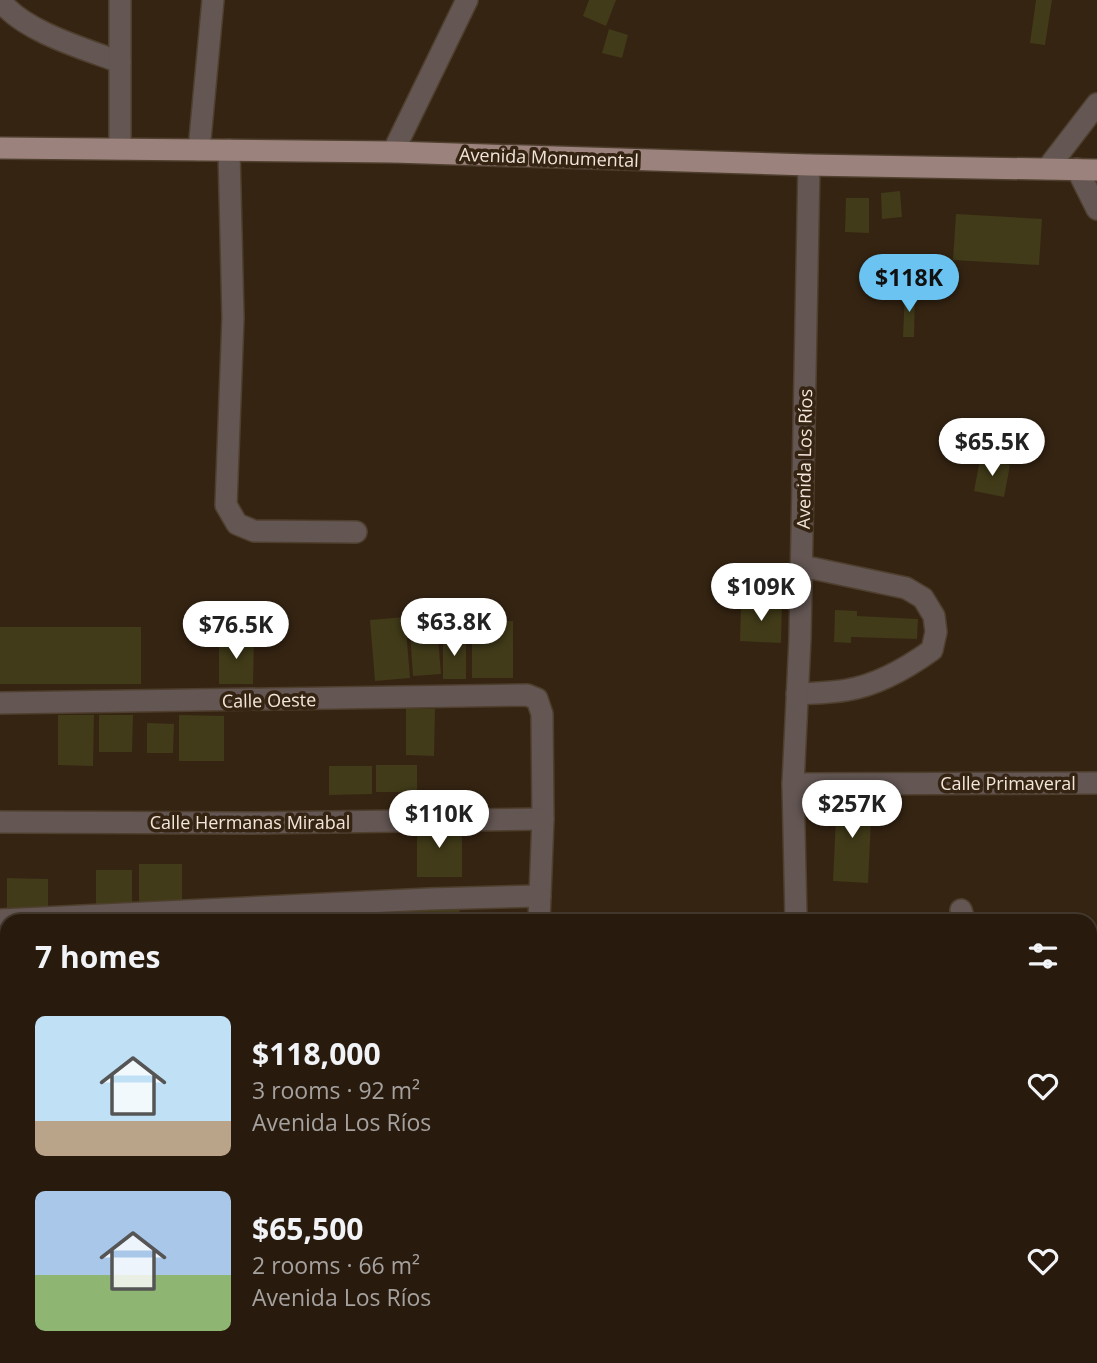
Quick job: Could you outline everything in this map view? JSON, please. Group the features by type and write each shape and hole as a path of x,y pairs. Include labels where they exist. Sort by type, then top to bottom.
{"main road":[{"name":"Avenida Monumental","path":"0,148 393,152 809,165 1087,170"}],"street":[{"path":"0,0 7,10 50,36 120,62"},
{"path":"120,0 120,149"},
{"path":"199,150 213,0"},
{"path":"393,152 467,0"},
{"path":"1047,169 1097,104"},
{"path":"229,150 233,318 226,505 237,524 254,531 356,532"},
{"name":"Avenida Los Ríos","path":"796,914 793,784 802,566 809,165"},
{"path":"1087,170 1097,209"},
{"path":"797,694 848,690 877,682 932,650 936,632 934,616 923,598 906,588 802,566"},
{"name":"Calle Oeste","path":"0,703 527,695 537,699 542,714 543,819"},
{"name":"Calle Primaveral","path":"793,784 1097,783"},
{"path":"539,914 543,819"},
{"name":"Calle Hermanas Mirabal","path":"0,822 248,823 543,819"},
{"path":"117,914 429,898 540,896"}],"building":[{"path":"589,0 616,0 606,26 583,16"},
{"path":"1036,0 1052,0 1045,45 1030,43"},
{"path":"609,29 628,35 622,58 602,53"},
{"path":"900,191 902,217 882,219 881,193"},
{"path":"846,198 869,198 869,233 845,232"},
{"path":"956,214 1042,219 1039,265 953,260"},
{"path":"905,290 915,290 914,337 903,337"},
{"path":"980,459 1010,465 1004,497 974,491"},
{"path":"741,603 782,605 781,643 740,641"},
{"path":"835,610 857,611 857,616 918,619 917,639 851,637 851,643 834,642"},
{"path":"436,614 441,674 413,676 409,617"},
{"path":"405,617 410,678 375,681 370,620"},
{"path":"472,621 513,621 513,678 472,678"},
{"path":"0,627 141,627 141,684 0,684"},
{"path":"443,637 466,637 466,679 443,679"},
{"path":"219,638 254,638 253,684 219,684"},
{"path":"406,708 435,709 434,756 406,755"},
{"path":"58,715 94,715 93,766 58,765"},
{"path":"99,715 133,715 132,752 99,752"},
{"path":"179,715 224,716 224,761 179,761"},
{"path":"147,723 174,724 173,753 147,753"},
{"path":"376,765 417,765 417,792 376,792"},
{"path":"329,766 372,766 372,794 329,795"},
{"path":"837,797 872,800 868,883 833,881"},
{"path":"417,823 462,823 462,877 417,877"},
{"path":"139,864 182,864 182,901 139,901"},
{"path":"96,870 132,870 132,905 96,905"},
{"path":"7,878 48,879 48,913 7,913"},
{"path":"459,901 460,914 410,914 409,905"},
{"path":"406,906 407,914 369,914 369,909"}]}
